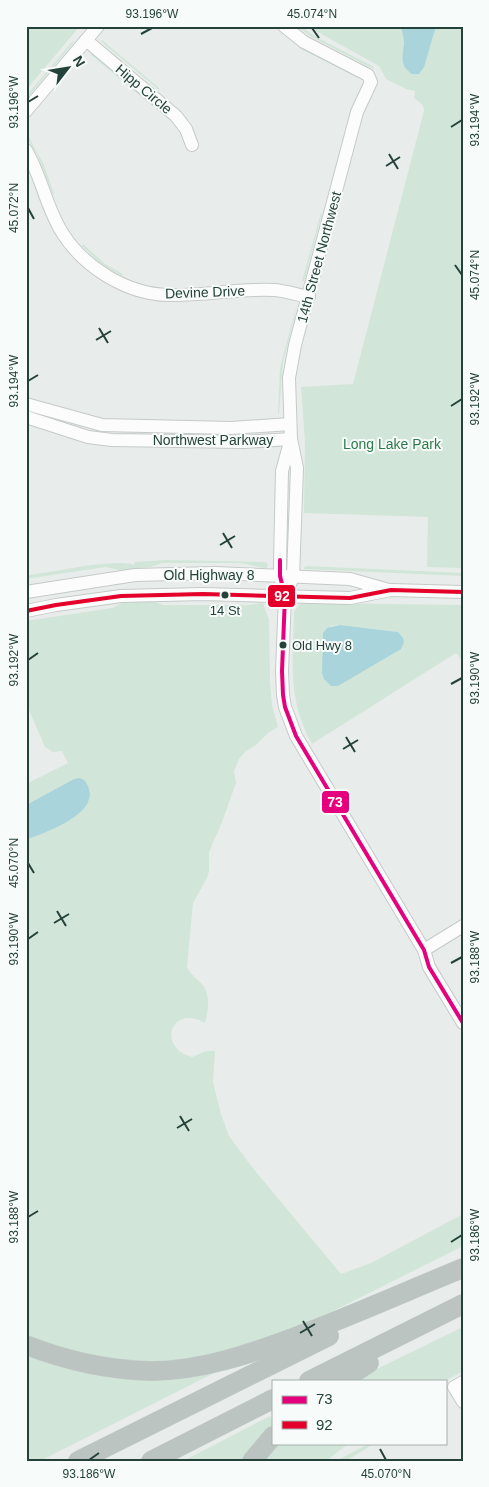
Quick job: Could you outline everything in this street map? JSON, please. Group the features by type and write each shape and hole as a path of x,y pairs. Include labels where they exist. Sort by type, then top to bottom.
{"highway":[{"path":"26,1345 72,1361 122,1369 159,1370 211,1363 258,1351 463,1269"},
{"path":"78,1461 463,1269"},
{"path":"311,1380 463,1304"},
{"path":"342,1380 371,1361 429,1333 463,1313"},
{"path":"151,1461 272,1400"},
{"path":"252,1461 272,1437"}],"street":[{"path":"26,110 98,26"},
{"name":"14th Street Northwest","path":"284,26 304,42 364,72 371,79 370,88 357,112 295,345 289,378 291,439 297,468 293,577 285,596"},
{"name":"Hipp Circle","path":"86,40 176,116 186,129 192,145"},
{"name":"Devine Drive","path":"26,150 62,233 83,258 112,279 138,290 168,295 276,290 309,297"},
{"name":"Northwest Parkway","path":"26,404 102,424 231,428 290,424"},
{"name":"Northwest Parkway","path":"26,417 88,437 112,440 244,442 291,439"},
{"name":"Northwest Parkway","path":"135,440 136,426"},
{"name":"14th Street Northwest","path":"291,439 282,471 281,514 280,576 285,596 282,671 285,707 296,736 424,950 429,967 463,1023"},
{"path":"281,514 294,516"},
{"name":"Old Highway 8","path":"26,592 135,575 215,573 350,579 391,590"},
{"name":"Old Highway 8","path":"26,611 121,596 203,594 350,598 391,590 463,592"},
{"path":"424,950 463,926"},
{"path":"458,1385 463,1402"}],"green space":[{"path":"26,26 80,26 26,90"},
{"path":"297,26 374,67 373,69 310,36"},
{"name":"Long Lake Park","path":"307,26 463,26 463,568 427,567 428,517 304,513 305,442 301,387 353,384 424,111 423,105 414,98 415,91 406,89 386,79 379,66"},
{"path":"102,40 160,89 104,44"},
{"path":"74,42 26,99 26,96"},
{"path":"299,48 357,77 360,79"},
{"path":"90,54 165,114 172,122"},
{"path":"26,132 44,165 53,195 38,156 26,136"},
{"path":"321,213 304,281 302,281"},
{"path":"83,244 105,264 123,274 122,276 100,263 82,246"},
{"path":"296,307 283,363 278,414 280,368"},
{"path":"166,560 265,562 268,564 267,568 240,563 162,563 150,567 119,570 105,567 26,579 26,576 87,566 115,563 134,565 135,562"},
{"path":"307,566 463,573 463,576 304,569"},
{"path":"152,601 163,605 264,604 269,619 272,705 278,727 245,752 239,759 234,771 236,783 209,852 207,878 193,903 187,967 207,992 208,1006 206,1019 205,1023 193,1018 184,1019 176,1023 172,1029 171,1037 174,1045 181,1052 192,1057 206,1051 215,1051 213,1082 229,1136 252,1167 341,1274 371,1263 463,1214 463,1246 281,1337 259,1345 165,1364 116,1363 26,1340 26,840 69,820 89,800 74,779 26,805 26,784 68,763 62,751 53,752 45,747 26,703 26,621 112,608 122,603"},
{"path":"305,603 463,605 463,662 456,653 312,744 298,711 293,680 294,612 299,605","holes":["340,625 398,632 324,631 332,626"]},
{"path":"463,1327 463,1371 446,1380 354,1380"},
{"path":"26,1349 50,1359 222,1369 40,1461 26,1461"},
{"path":"270,1416 272,1419 272,1431 247,1461 183,1461"},
{"path":"272,1444 348,1444 326,1461 258,1461"},
{"path":"368,1444 373,1444 346,1461 336,1461"}],"water":[{"path":"401,26 436,26 424,67 419,74 412,74 403,64 404,41"},
{"path":"340,625 398,632 404,642 401,649 338,686 331,686 324,679 322,673 323,633 327,628"},
{"path":"79,778 86,782 89,789 89,798 85,807 67,822 26,840 26,805"}],"transit line":[{"name":"73","path":"280,560 280,576 285,596 283,695 285,707 296,736 424,950 429,967 463,1023"},
{"name":"92","path":"26,611 121,596 203,594 350,598 391,590 463,592"}],"place":[{"name":"14 St","path":"225,595"},
{"name":"Old Hwy 8","path":"283,645"}]}
